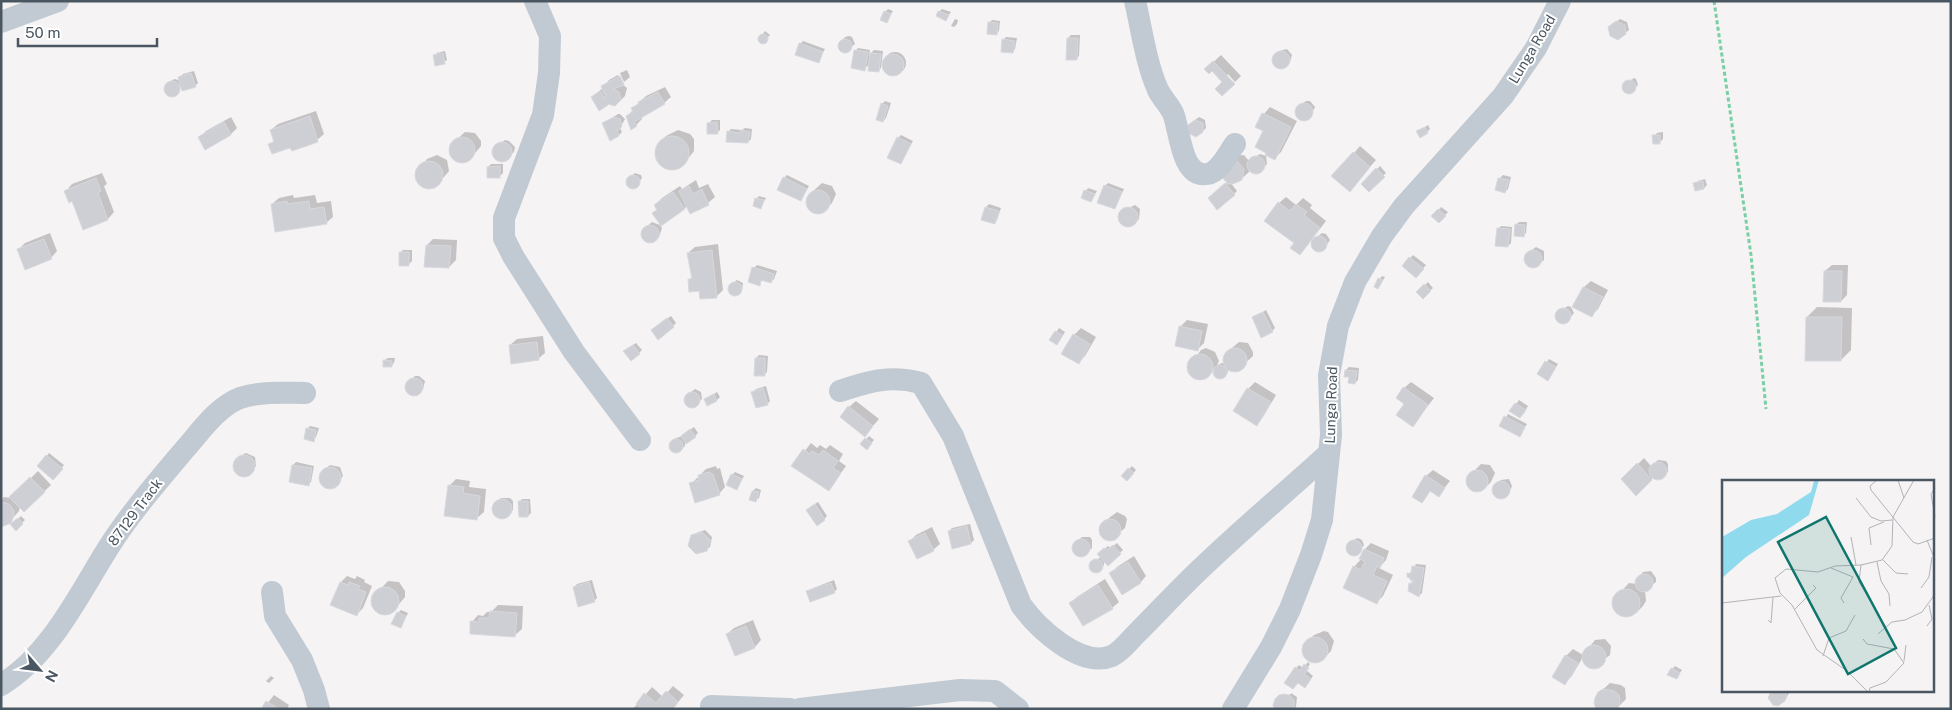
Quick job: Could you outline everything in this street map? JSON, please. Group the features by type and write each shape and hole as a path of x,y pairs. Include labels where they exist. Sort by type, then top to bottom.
{"street":[{"path":"1,22 58,1"},
{"path":"535,1 550,36 549,73 543,115 504,218 504,238 513,256 574,352 640,440"},
{"path":"1135,1 1158,92 1172,113 1185,159 1190,168 1198,173 1206,174 1214,171 1235,144"},
{"name":"Lunga Road","path":"1233,709 1271,647 1286,617 1311,555 1322,520 1331,435 1330,375 1338,326 1355,282 1382,236 1404,206 1503,96 1536,48 1560,1"},
{"path":"840,391 871,380 907,379 921,383 952,436 1021,605 1031,618 1065,648 1087,656 1101,658 1112,656 1126,645 1187,582 1329,453"},
{"name":"87129 Track","path":"1,685 31,661 62,624 110,544 150,490 222,409 240,398 261,393 305,393"},
{"path":"272,592 275,616 302,660 314,690 319,709"},
{"path":"800,709 960,690 995,691 1018,709"},
{"path":"711,706 790,709"}],"path":[{"path":"1714,1 1751,255 1766,409"}],"building":[{"path":"884,11 891,14 887,23 880,20"},
{"path":"938,11 949,15 946,21 936,16"},
{"path":"1616,21 1625,25 1626,34 1618,40 1610,36 1608,27"},
{"path":"988,22 998,23 997,35 987,34"},
{"path":"761,34 765,34 768,39 767,43 761,44 758,41 758,37"},
{"path":"1067,38 1078,38 1077,60 1066,60"},
{"path":"842,39 848,39 852,46 848,53 842,53 838,49 838,43"},
{"path":"1002,39 1015,41 1013,53 1001,52"},
{"path":"799,43 823,52 819,63 795,55"},
{"path":"854,50 868,52 865,71 851,68"},
{"path":"1281,51 1287,54 1290,60 1287,66 1281,69 1275,66 1272,60 1275,54"},
{"path":"443,53 445,64 435,66 433,55"},
{"path":"870,53 881,54 879,72 868,71"},
{"path":"893,54 901,57 904,65 901,73 893,76 885,73 882,65 885,57"},
{"path":"1213,61 1235,84 1222,96 1215,89 1222,82 1212,71 1209,74 1204,69"},
{"path":"191,73 196,87 182,91 178,77"},
{"path":"620,76 624,85 613,89 619,92 621,100 615,106 608,104 599,111 591,97 600,91 605,99 606,93 604,94 601,86"},
{"path":"1629,80 1634,82 1636,87 1634,92 1629,94 1624,92 1622,87 1624,82"},
{"path":"172,81 180,89 172,97 164,89"},
{"path":"658,92 665,104 634,122 637,126 631,130 626,116 633,112 631,108 639,104 638,102"},
{"path":"881,103 888,106 883,122 876,120"},
{"path":"1300,103 1308,103 1313,108 1311,119 1300,121 1295,116 1295,108"},
{"path":"1262,113 1291,127 1275,160 1255,147 1263,131 1255,127"},
{"path":"310,116 318,142 292,151 290,148 272,154 268,144 274,142 270,130"},
{"path":"614,117 620,119 622,126 617,130 619,136 610,141 602,123"},
{"path":"1195,120 1203,123 1203,132 1196,137 1188,133 1188,125"},
{"path":"224,122 231,135 205,150 198,137"},
{"path":"717,122 718,134 707,134 707,123"},
{"path":"1425,127 1428,133 1420,138 1416,131"},
{"path":"741,130 750,132 748,143 726,142 727,131 740,133"},
{"path":"1652,135 1660,135 1660,144 1653,144"},
{"path":"672,136 679,137 684,141 688,146 688,160 684,165 679,169 672,170 665,169 660,165 656,160 655,153 656,146 660,141 665,137"},
{"path":"462,137 471,141 475,150 471,159 462,163 453,159 449,150 453,141"},
{"path":"897,137 911,144 901,164 887,158"},
{"path":"502,142 509,145 512,152 509,159 502,162 495,159 492,152 495,145"},
{"path":"1353,152 1370,167 1350,192 1331,176"},
{"path":"1256,156 1262,159 1265,165 1262,171 1256,174 1250,171 1247,165 1250,159"},
{"path":"1232,160 1237,161 1244,169 1242,180 1228,184 1221,176"},
{"path":"429,161 439,165 443,175 439,185 429,189 419,185 415,175 419,165"},
{"path":"500,166 500,178 487,178 487,167"},
{"path":"1376,168 1385,177 1369,192 1361,184"},
{"path":"633,175 638,177 640,182 638,187 633,189 628,187 626,182 628,177"},
{"path":"783,177 807,189 801,201 777,190"},
{"path":"96,178 101,191 98,193 108,220 83,230 72,201 69,203 64,191"},
{"path":"1498,178 1509,180 1505,193 1495,190"},
{"path":"1703,181 1704,189 1695,191 1693,183"},
{"path":"1225,183 1235,195 1217,210 1208,198"},
{"path":"1104,185 1122,192 1115,209 1097,203"},
{"path":"689,186 693,194 702,189 709,205 690,214 679,191"},
{"path":"818,190 827,193 830,202 827,211 818,214 809,211 806,202 809,193"},
{"path":"1084,190 1095,194 1091,202 1081,198"},
{"path":"673,192 685,209 661,226 652,213 657,210 654,205"},
{"path":"755,198 764,200 761,209 753,206"},
{"path":"287,201 287,204 309,201 310,209 324,207 327,224 275,232 271,204"},
{"path":"1278,202 1290,211 1296,204 1307,212 1304,215 1320,228 1300,255 1290,248 1294,243 1264,221"},
{"path":"985,207 999,211 995,224 981,220"},
{"path":"1128,207 1135,210 1138,217 1135,224 1128,227 1121,224 1118,217 1121,210"},
{"path":"1438,209 1446,216 1439,223 1431,216"},
{"path":"1515,224 1525,225 1524,237 1514,236"},
{"path":"646,225 654,225 659,230 657,241 646,243 641,238 641,230"},
{"path":"1497,228 1510,229 1508,247 1495,246"},
{"path":"1316,236 1322,236 1327,241 1325,250 1316,252 1311,247 1311,241"},
{"path":"44,239 52,259 25,270 17,249"},
{"path":"426,245 451,246 449,268 424,267"},
{"path":"712,250 717,298 700,299 699,291 689,292 688,279 692,279 687,253"},
{"path":"1529,250 1537,250 1542,255 1540,266 1529,268 1524,263 1524,255"},
{"path":"399,252 409,252 409,266 399,266"},
{"path":"1409,257 1424,269 1416,278 1402,266"},
{"path":"752,267 774,274 771,283 761,280 760,286 748,282"},
{"path":"1824,271 1842,271 1841,302 1823,302"},
{"path":"1378,278 1383,280 1378,289 1374,287"},
{"path":"735,282 740,284 742,289 740,294 735,296 730,294 728,289 730,284"},
{"path":"1424,284 1431,291 1423,299 1416,292"},
{"path":"1583,287 1603,297 1592,317 1572,307"},
{"path":"1563,308 1569,310 1571,316 1569,322 1563,324 1557,322 1555,316 1557,310"},
{"path":"1263,312 1273,332 1261,338 1252,317"},
{"path":"1806,317 1842,317 1841,361 1805,361"},
{"path":"667,318 674,327 658,340 651,330"},
{"path":"1179,326 1202,331 1198,351 1175,346"},
{"path":"1055,331 1063,335 1057,345 1049,340"},
{"path":"1073,334 1090,344 1079,364 1061,354"},
{"path":"537,342 539,360 511,364 509,345"},
{"path":"633,345 640,354 631,361 623,351"},
{"path":"1235,348 1240,349 1246,355 1246,365 1240,371 1235,372 1230,371 1224,365 1223,360 1224,355 1230,349"},
{"path":"1200,354 1209,358 1213,367 1209,376 1200,380 1191,376 1187,367 1191,358"},
{"path":"755,358 765,358 765,376 754,376"},
{"path":"383,360 392,361 392,367 383,367"},
{"path":"1545,361 1556,367 1548,381 1537,374"},
{"path":"1217,365 1223,365 1227,372 1223,379 1217,379 1213,375 1213,369"},
{"path":"1345,370 1357,371 1355,384 1348,383 1349,377 1344,377"},
{"path":"410,378 418,378 423,383 421,394 410,396 405,391 405,383"},
{"path":"1403,387 1428,405 1413,427 1396,415 1404,404 1396,398"},
{"path":"763,388 768,405 756,408 751,392"},
{"path":"1247,388 1271,402 1257,426 1233,411"},
{"path":"689,392 695,392 700,397 698,406 689,408 684,403 684,397"},
{"path":"714,394 717,401 707,406 704,399"},
{"path":"1515,403 1526,410 1520,418 1509,411"},
{"path":"848,406 873,426 865,437 840,417"},
{"path":"1504,416 1525,427 1520,437 1499,426"},
{"path":"306,428 316,430 314,442 304,439"},
{"path":"690,429 696,437 686,444 681,436"},
{"path":"865,438 872,443 867,450 860,444"},
{"path":"673,439 679,439 683,446 679,453 673,453 669,449 669,443"},
{"path":"803,449 810,454 812,451 819,455 823,450 838,461 833,468 841,473 829,491 791,466"},
{"path":"46,455 63,469 53,480 37,466"},
{"path":"244,455 254,462 255,466 248,476 244,477 234,470 233,466 240,456"},
{"path":"1658,462 1664,465 1667,471 1664,477 1658,480 1652,477 1649,471 1652,465"},
{"path":"1637,463 1652,480 1636,496 1621,479"},
{"path":"292,465 312,468 309,486 289,482"},
{"path":"330,467 338,470 341,478 338,486 330,489 322,486 319,478 322,470"},
{"path":"1128,468 1134,473 1127,481 1121,476"},
{"path":"1473,470 1481,470 1488,477 1488,485 1481,492 1473,492 1466,485 1466,477"},
{"path":"710,472 713,474 720,495 695,503 689,483 699,480 698,475"},
{"path":"731,474 742,479 737,490 726,485"},
{"path":"1425,475 1445,488 1439,497 1430,491 1422,503 1412,497"},
{"path":"30,477 45,492 24,512 9,497"},
{"path":"1501,481 1507,484 1510,490 1507,496 1501,499 1495,496 1492,490 1495,484"},
{"path":"448,485 464,487 463,493 480,496 477,520 444,516"},
{"path":"752,491 759,492 756,502 749,500"},
{"path":"502,499 509,502 512,509 509,516 502,519 495,516 492,509 495,502"},
{"path":"518,501 528,501 528,517 519,517"},
{"path":"1,502 9,504 14,511 14,515 11,523 1,527"},
{"path":"815,504 825,520 817,526 806,510"},
{"path":"18,518 23,524 16,531 10,524"},
{"path":"1110,519 1118,522 1121,530 1118,538 1110,541 1102,538 1099,530 1102,522"},
{"path":"967,526 971,544 952,549 948,531"},
{"path":"702,532 710,540 707,551 696,554 688,546 691,535"},
{"path":"925,533 934,551 917,559 908,541"},
{"path":"1081,539 1087,542 1090,548 1087,554 1081,557 1075,554 1072,548 1075,542"},
{"path":"1354,540 1362,548 1354,556 1346,548"},
{"path":"1113,545 1121,554 1108,566 1097,554 1104,548 1107,550"},
{"path":"1364,549 1384,558 1380,568 1377,566 1373,575 1387,581 1377,604 1343,588 1353,566 1361,570 1365,561 1359,559"},
{"path":"1096,559 1101,561 1103,566 1101,571 1096,573 1091,571 1089,566 1091,561"},
{"path":"1128,562 1141,583 1122,595 1109,573"},
{"path":"1412,566 1424,568 1419,597 1408,591 1409,583 1414,584 1414,581 1407,577 1407,573 1411,574"},
{"path":"1640,574 1648,574 1653,579 1651,590 1640,592 1635,587 1635,579"},
{"path":"340,582 348,585 349,582 360,586 358,589 366,592 357,616 330,605"},
{"path":"589,582 595,602 578,607 573,587"},
{"path":"831,583 835,593 810,602 806,591"},
{"path":"1098,585 1113,609 1083,626 1069,603"},
{"path":"385,587 395,591 399,601 395,611 385,615 375,611 371,601 375,591"},
{"path":"1626,589 1636,593 1640,603 1636,613 1626,617 1616,613 1612,603 1616,593"},
{"path":"490,611 517,613 515,637 470,634 470,621 479,622 479,618 489,618"},
{"path":"397,612 406,616 401,628 391,624"},
{"path":"746,626 755,648 735,656 726,634"},
{"path":"1315,637 1324,641 1328,650 1324,659 1315,663 1306,659 1302,650 1306,641"},
{"path":"1594,645 1599,646 1605,652 1605,662 1599,668 1594,669 1589,668 1583,662 1582,657 1583,652 1589,646"},
{"path":"1565,655 1578,663 1565,685 1552,677"},
{"path":"1304,664 1309,668 1304,674 1311,679 1305,688 1298,683 1293,689 1284,683 1295,667 1300,671"},
{"path":"1671,668 1680,673 1677,679 1667,675"},
{"path":"1603,689 1614,691 1619,695 1618,709 1596,709 1595,698 1598,692"},
{"path":"666,691 678,702 673,709 639,709 640,707 636,704 644,693 656,703"},
{"path":"1771,692 1785,692 1787,696 1785,701 1778,706 1773,705 1768,698"},
{"path":"1285,694 1294,701 1294,709 1274,709 1275,699 1279,695"},
{"path":"266,701 279,709 261,709"}]}
